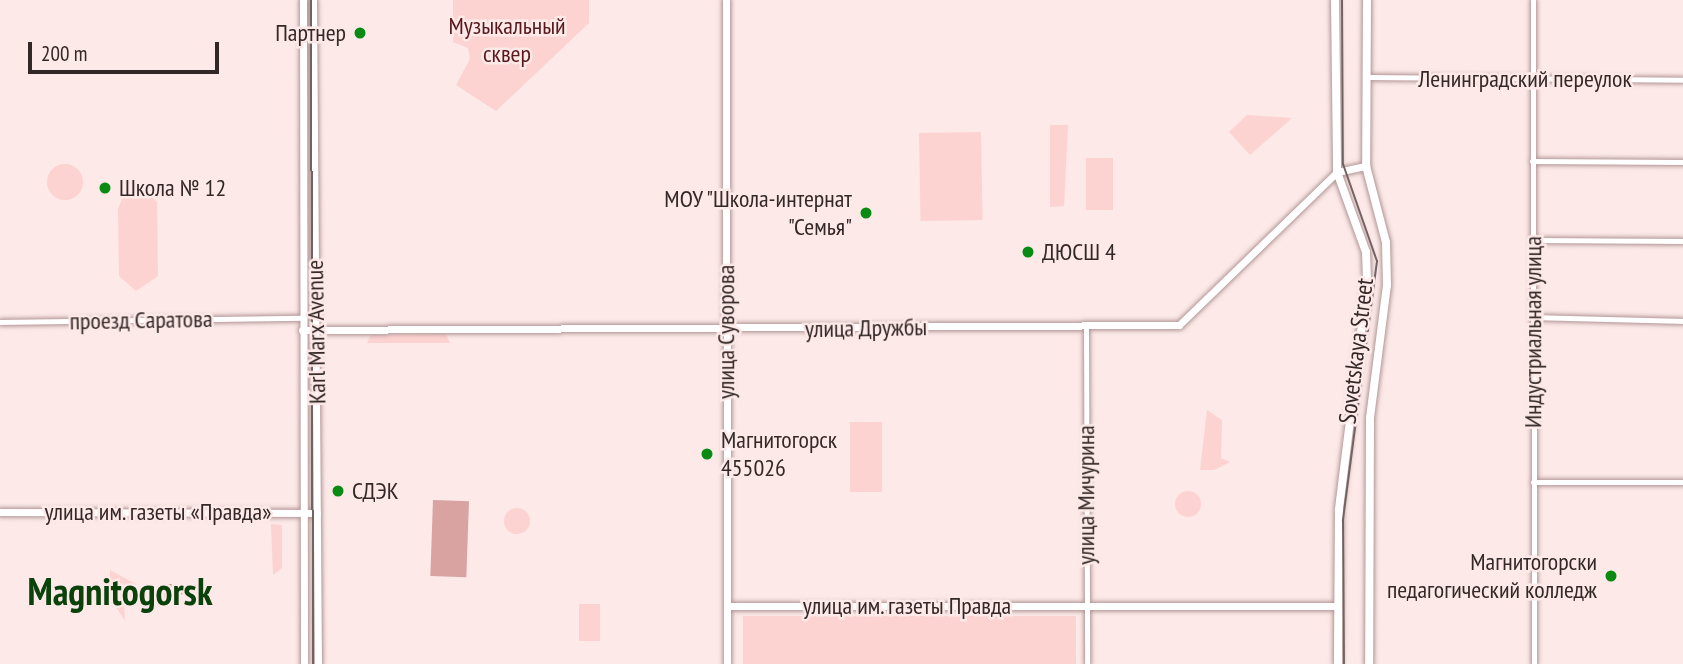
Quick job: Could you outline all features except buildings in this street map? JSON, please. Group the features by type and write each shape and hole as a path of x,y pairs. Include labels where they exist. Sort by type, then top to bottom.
{"main road":[{"name":"Sovetskaya Street","path":"1335,0 1337,172 1366,253 1367,284 1339,510 1338,664"},
{"name":"Sovetskaya Street","path":"1367,0 1366,166 1386,242 1387,285 1370,418 1369,664"}],"street":[{"name":"Karl Marx Avenue","path":"303,0 304,664"},
{"name":"Karl Marx Avenue","path":"313,0 318,664"},
{"name":"улица Суворова","path":"726,0 727,664"},
{"name":"Индустриальная улица","path":"1533,0 1534,664"},
{"name":"Ленинградский переулок","path":"1367,77 1683,80"},
{"path":"1532,161 1683,162"},
{"path":"1337,172 1366,166"},
{"name":"улица Дружбы","path":"302,330 1086,326 1187,321 1337,172"},
{"path":"1533,240 1683,242"},
{"path":"1532,317 1683,321"},
{"name":"проезд Саратова","path":"0,322 302,318"},
{"path":"302,318 316,318"},
{"name":"улица Мичурина","path":"1086,326 1087,664"},
{"path":"1533,482 1683,482"},
{"name":"улица им. газеты «Правда»","path":"0,512 317,513"},
{"path":"1087,605 1338,606"},
{"name":"улица им. газеты Правда","path":"727,606 1087,605"}],"green space":[{"name":"Музыкальный сквер","path":"453,0 589,0 589,23 496,111 456,85 470,59 468,48 453,42"},
{"path":"1247,115 1292,118 1250,155 1229,132"},
{"path":"1050,125 1068,125 1064,206 1050,207"},
{"path":"981,132 983,220 921,221 919,133"},
{"path":"1086,158 1113,158 1113,210 1086,210"},
{"path":"65,164 78,169 83,182 78,195 65,200 52,195 47,182 52,169"},
{"path":"142,188 157,202 158,276 136,291 119,276 118,209 124,194"},
{"path":"446,334 450,343 367,343 371,335"},
{"path":"1207,410 1222,420 1221,458 1230,462 1214,470 1200,470"},
{"path":"850,422 882,422 882,492 850,492"},
{"path":"1188,491 1197,495 1201,504 1197,513 1188,517 1179,513 1175,504 1179,495"},
{"path":"517,508 526,512 530,521 526,530 517,534 508,530 504,521 508,512"},
{"path":"271,524 282,525 282,568 273,575"},
{"path":"110,570 136,584 136,597 124,604 125,621 110,598"},
{"path":"579,604 600,604 600,641 579,641"},
{"path":"743,616 1076,616 1076,664 743,664"}],"shaded area":[{"path":"433,500 469,501 466,577 430,576"},
{"path":"164,584 209,584 209,597 193,592 164,598"}],"tram line":[{"path":"311,0 313,664"},
{"path":"1342,0 1343,164 1377,261 1343,521 1344,664"}],"place":[{"name":"Партнер","path":"360,33"},
{"name":"Школа № 12","path":"105,188"},
{"name":"МОУ \"Школа-интернат \"Семья\"","path":"866,213"},
{"name":"ДЮСШ 4","path":"1028,252"},
{"name":"Магнитогорск 455026","path":"707,454"},
{"name":"СДЭК","path":"338,491"},
{"name":"Магнитогорски педагогический колледж","path":"1611,576"}],"district":[{"name":"Magnitogorsk","path":"120,591"}]}
